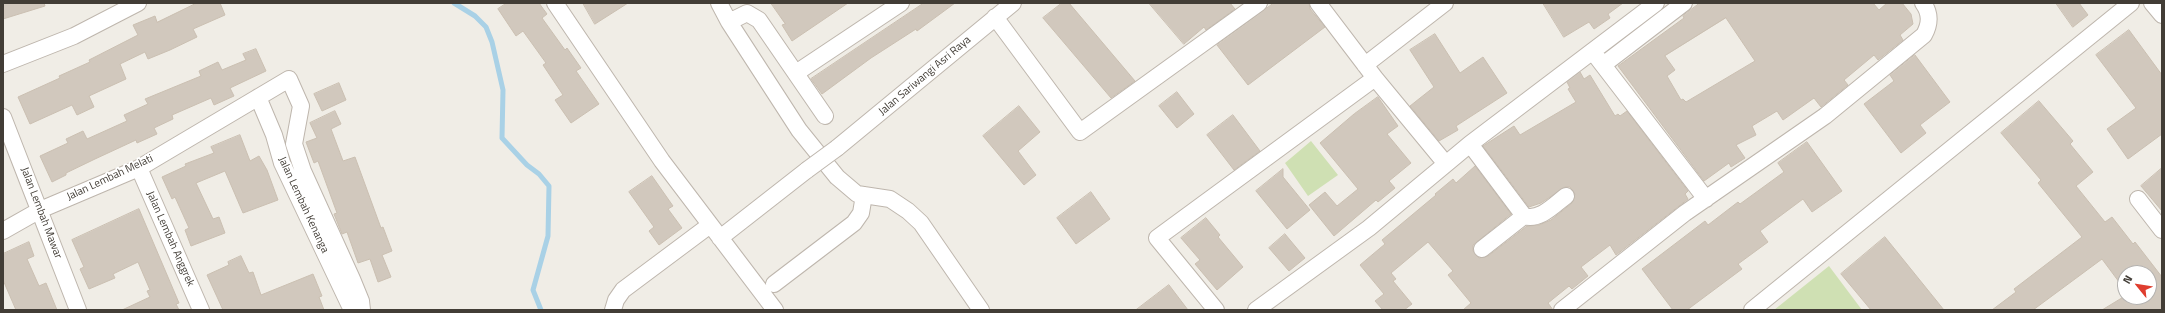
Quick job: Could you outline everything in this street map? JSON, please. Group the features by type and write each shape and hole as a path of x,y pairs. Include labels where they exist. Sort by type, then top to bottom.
{"street":[{"path":"555,3 662,161 775,310"},
{"path":"718,3 814,150 847,187 857,194 890,199 908,211 921,223 982,310"},
{"path":"796,73 901,3"},
{"name":"Jalan Sariwangi Asri Raya","path":"720,238 837,148 1013,3"},
{"path":"995,17 1080,132 1259,3"},
{"path":"1318,3 1374,78 1446,164"},
{"path":"1365,65 1445,3"},
{"path":"1256,310 1369,228 1470,144 1656,3"},
{"path":"1562,310 1598,280 1706,199 1824,116 1924,35 1929,20 1929,12 1923,3"},
{"path":"1752,310 2131,3"},
{"path":"2152,3 2162,15"},
{"path":"3,64 74,36 130,5"},
{"path":"1602,65 1675,6"},
{"path":"729,22 747,13 759,20 824,116"},
{"path":"1593,52 1706,199"},
{"name":"Jalan Lembah Melati","path":"3,231 40,210 139,168 258,98 289,78 301,106 294,144 303,171 352,279 362,310"},
{"path":"1216,310 1157,238 1374,78"},
{"name":"Jalan Lembah Kenanga","path":"258,98 274,135 282,163 349,304 354,310"},
{"name":"Jalan Lembah Mawar","path":"3,117 78,310"},
{"path":"1470,144 1524,216 1531,218 1540,216 1566,196"},
{"name":"Jalan Lembah Anggrek","path":"139,168 201,310"},
{"path":"774,284 854,224 861,213 864,195"},
{"path":"2138,199 2162,230"},
{"path":"1482,249 1524,216"},
{"path":"613,310 616,300 623,290 710,225"}],"green space":[{"path":"1311,141 1338,175 1308,196 1285,163"},
{"path":"1829,266 1862,310 1774,310"}],"building":[{"path":"3,3 44,3 45,6 3,19"},
{"path":"197,3 220,3 225,15 193,29 197,37 170,50 148,59 145,52 120,64 126,79 89,96 94,107 77,115 72,105 30,124 18,97 60,78 59,76 90,62 89,60 138,35 133,25 155,16 157,22"},
{"path":"507,3 539,3 547,14 542,18 565,50 567,48 581,68 576,71 599,104 571,123 555,100 563,95 543,65 546,63 523,31 516,36 498,9"},
{"path":"583,3 628,3 595,24"},
{"path":"771,3 848,3 792,41 782,25 785,24"},
{"path":"924,3 955,3 917,31 916,29 871,58 822,94 811,79"},
{"path":"1062,3 1069,3 1135,81 1111,98 1043,18"},
{"path":"1149,3 1230,3 1235,9 1206,30 1204,27 1184,44"},
{"path":"1274,3 1309,3 1310,9 1325,27 1248,85 1217,45"},
{"path":"1543,3 1623,3 1608,14 1610,18 1594,29 1589,22 1564,37"},
{"path":"1700,3 1873,3 1879,10 1887,3 1902,3 1911,14 1913,24 1900,35 1903,40 1878,60 1874,55 1844,80 1848,85 1821,107 1814,98 1783,120 1777,111 1752,126 1756,135 1736,145 1745,158 1731,167 1729,163 1704,181 1618,66 1684,18 1683,16","holes":["1726,18 1755,61 1686,102 1683,99 1681,100 1667,76 1675,70 1665,56"]},
{"path":"2056,3 2079,3 2088,15 2073,27"},
{"path":"2129,30 2162,75 2162,134 2128,159 2107,129 2136,108 2096,55"},
{"path":"1435,34 1460,73 1483,57 1507,93 1456,126 1458,130 1439,141 1410,106 1434,87 1410,50"},
{"path":"256,49 266,71 230,88 234,96 214,105 211,98 172,115 173,119 154,128 157,134 137,143 136,140 66,173 66,175 52,182 40,156 68,143 66,139 83,131 87,139 127,121 124,115 148,104 145,99 201,76 199,71 218,62 222,70 246,60 243,54"},
{"path":"1915,55 1950,102 1920,125 1926,133 1901,153 1864,104 1894,81 1890,75"},
{"path":"1580,72 1584,79 1590,75 1615,116 1618,114 1620,116 1627,111 1688,191 1685,194 1688,199 1616,255 1610,245 1581,267 1588,276 1572,289 1569,286 1548,303 1553,310 1463,310 1471,303 1448,275 1453,271 1428,242 1391,273 1396,279 1393,281 1412,304 1404,310 1383,310 1375,301 1384,294 1360,265 1385,244 1382,240 1436,195 1435,194 1453,179 1456,183 1475,166 1511,214 1473,245 1473,251 1479,258 1488,256 1527,226 1539,225 1551,220 1572,203 1575,194 1570,187 1565,187 1541,203 1529,207 1483,146 1514,126 1520,135 1576,102 1568,89 1570,88 1567,82"},
{"path":"339,83 346,100 322,111 314,94"},
{"path":"1177,92 1194,114 1177,128 1159,106"},
{"path":"1378,97 1398,126 1387,134 1411,163 1389,181 1395,188 1378,202 1376,200 1334,236 1309,205 1325,192 1337,206 1358,189 1320,143 1354,114"},
{"path":"2039,101 2073,141 2070,144 2093,172 2076,186 2105,222 2112,217 2133,244 2135,242 2153,265 2117,265 2117,279 2102,259 2033,310 1992,310 2016,292 2014,289 2082,237 2038,183 2041,180 2001,133"},
{"path":"1019,106 1040,132 1018,151 1036,175 1024,185 983,136"},
{"path":"335,111 341,124 331,129 343,161 355,157 381,228 383,227 392,251 382,255 391,277 378,282 370,259 358,263 347,232 342,234 334,214 337,213 318,161 314,163 306,142 317,138 310,123"},
{"path":"1233,115 1260,151 1234,170 1207,135"},
{"path":"240,135 250,161 259,156 267,170 278,200 243,213 225,171 196,183 213,219 219,217 225,233 191,246 185,230 189,228 175,197 172,199 162,177 186,166 185,164 214,153 211,147"},
{"path":"1807,142 1842,191 1812,212 1803,199 1760,231 1768,242 1738,264 1742,269 1687,310 1673,310 1642,269 1705,221 1708,225 1738,202 1740,204 1784,172 1778,163"},
{"path":"2162,168 2162,211 2141,186"},
{"path":"1283,169 1283,177 1310,210 1287,229 1256,191"},
{"path":"652,176 673,206 668,209 682,228 659,245 649,231 654,227 629,192"},
{"path":"1091,192 1110,219 1076,244 1057,218"},
{"path":"139,209 179,303 176,304 179,310 122,310 150,297 147,291 150,290 138,262 113,274 115,278 89,289 80,269 84,267 72,240"},
{"path":"1206,218 1220,235 1218,237 1243,267 1217,290 1195,264 1200,260 1181,238"},
{"path":"1285,234 1305,258 1289,271 1269,248"},
{"path":"1885,237 1944,310 1871,310 1841,274"},
{"path":"29,242 34,256 27,259 39,286 46,283 57,310 16,310 3,280 3,254"},
{"path":"241,256 249,273 253,272 261,295 313,274 322,296 319,297 324,310 223,310 207,275 229,265 228,262"},
{"path":"2157,271 2162,277 2162,310 2102,310 2117,301 2117,305 2157,305"},
{"path":"1169,285 1188,310 1136,310"}],"waterway":[{"path":"454,3 475,16 486,27 492,42 503,90 502,138 527,165 539,174 549,186 548,236 533,290 541,310"}]}
